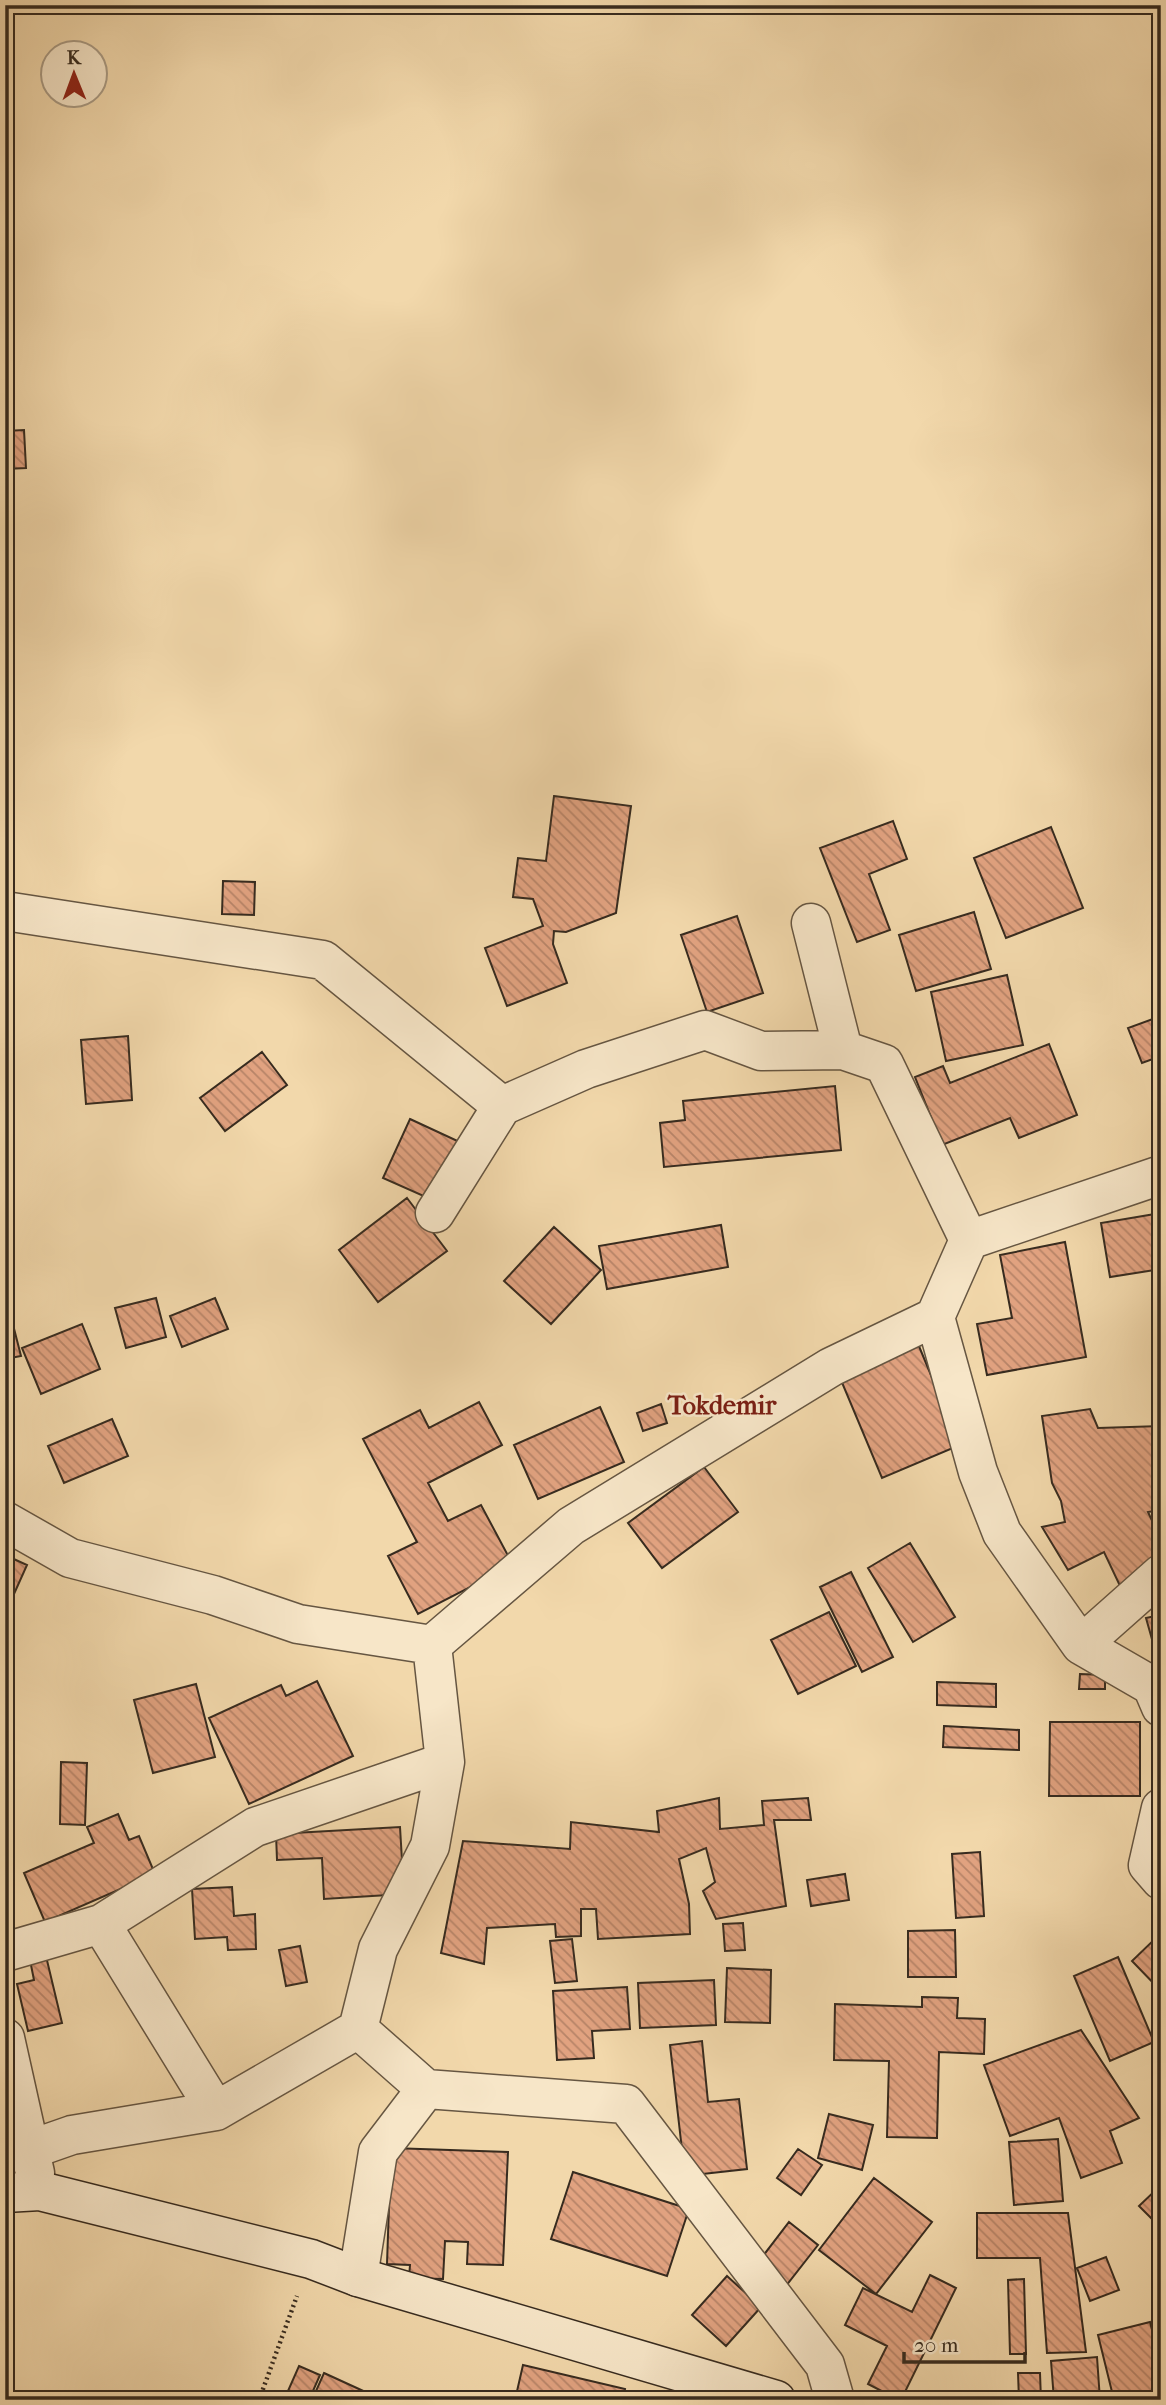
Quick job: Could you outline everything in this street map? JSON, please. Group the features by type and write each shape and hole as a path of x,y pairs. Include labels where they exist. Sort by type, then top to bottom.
{"street":[{"path":"5,911 323,960 502,1106"},
{"path":"811,923 842,1050"},
{"path":"435,1213 502,1106 586,1069 705,1030 761,1051 842,1050 884,1064 969,1240"},
{"path":"1161,1175 969,1240 935,1317 978,1472 1002,1533 1081,1645 1152,1686 1161,1707"},
{"path":"5,1521 70,1558 213,1595 298,1624 432,1645 571,1526 831,1367 935,1317"},
{"path":"1081,1645 1161,1574"},
{"path":"29,2150 72,2135 216,2111 358,2029 378,1949 430,1846 445,1762 432,1645"},
{"path":"5,1952 100,1924 255,1827 445,1762"},
{"path":"1161,1808 1148,1865 1161,1880"},
{"path":"100,1924 216,2111"},
{"path":"358,2029 426,2089 626,2104 825,2365 835,2400"},
{"path":"5,2038 29,2150 22,2192 311,2259 358,2277 776,2400"},
{"path":"358,2277 378,2152 426,2089"}],"path":[{"path":"259,2400 311,2259"}],"building":[{"path":"24,430 26,468 5,469 5,431"},
{"path":"554,796 631,806 616,913 566,932 554,931 553,944 567,983 507,1006 485,948 543,926 533,899 513,897 518,858 546,861"},
{"path":"893,821 907,859 869,874 890,930 857,942 820,848"},
{"path":"1051,827 1083,908 1006,938 974,858"},
{"path":"223,881 255,882 254,915 222,914"},
{"path":"974,912 991,969 916,991 899,935"},
{"path":"737,916 763,993 707,1012 681,935"},
{"path":"1007,975 1023,1045 946,1061 931,992"},
{"path":"1161,1016 1161,1056 1142,1063 1128,1028"},
{"path":"128,1036 132,1100 86,1104 81,1040"},
{"path":"1049,1044 1077,1115 1019,1138 1010,1118 942,1145 915,1077 943,1066 950,1083"},
{"path":"262,1052 287,1085 225,1131 200,1098"},
{"path":"835,1086 841,1150 664,1167 660,1123 685,1120 683,1101"},
{"path":"410,1119 464,1144 437,1202 383,1178"},
{"path":"407,1198 447,1251 378,1302 339,1250"},
{"path":"1161,1213 1161,1269 1110,1277 1101,1223"},
{"path":"721,1225 728,1267 607,1289 599,1246"},
{"path":"554,1227 601,1270 551,1324 504,1281"},
{"path":"1065,1242 1086,1357 987,1375 977,1324 1012,1318 1000,1255"},
{"path":"156,1298 166,1337 126,1348 115,1308"},
{"path":"215,1298 228,1329 182,1347 170,1316"},
{"path":"5,1309 9,1309 21,1356 5,1359"},
{"path":"82,1324 100,1369 41,1394 22,1348"},
{"path":"916,1339 960,1445 882,1478 838,1373"},
{"path":"479,1402 502,1445 428,1483 448,1521 481,1505 513,1565 418,1614 388,1556 417,1542 363,1439 420,1410 429,1428"},
{"path":"661,1404 667,1423 643,1431 637,1413"},
{"path":"600,1407 624,1462 538,1499 514,1445"},
{"path":"1090,1409 1098,1428 1161,1426 1161,1510 1148,1512 1161,1540 1161,1573 1121,1588 1104,1552 1068,1570 1042,1527 1065,1522 1061,1501 1052,1483 1042,1416"},
{"path":"112,1419 128,1456 64,1483 48,1446"},
{"path":"704,1467 738,1512 662,1568 628,1523"},
{"path":"910,1543 955,1617 913,1642 868,1568"},
{"path":"5,1555 27,1565 5,1614"},
{"path":"851,1572 893,1657 862,1672 820,1587"},
{"path":"1161,1590 1161,1656 1157,1657 1146,1618 1160,1615 1153,1592"},
{"path":"829,1612 856,1666 798,1694 771,1640"},
{"path":"1080,1674 1105,1675 1105,1689 1079,1689"},
{"path":"317,1681 353,1756 249,1804 209,1718 281,1685 286,1696"},
{"path":"937,1682 996,1684 996,1707 937,1705"},
{"path":"196,1684 215,1757 153,1773 134,1700"},
{"path":"1050,1722 1140,1722 1140,1796 1049,1796"},
{"path":"944,1726 1019,1730 1019,1750 943,1747"},
{"path":"61,1762 87,1763 85,1825 60,1824"},
{"path":"719,1798 720,1829 764,1825 762,1801 808,1798 811,1820 774,1820 786,1906 716,1919 703,1891 715,1882 706,1848 679,1859 689,1904 690,1934 598,1939 596,1909 581,1909 581,1936 556,1937 555,1924 487,1928 484,1964 441,1953 463,1841 570,1849 571,1822 659,1832 657,1811"},
{"path":"118,1814 129,1840 139,1836 155,1874 45,1922 24,1873 94,1843 87,1827"},
{"path":"400,1827 404,1894 324,1899 322,1858 277,1860 276,1834"},
{"path":"980,1852 984,1916 956,1918 952,1854"},
{"path":"845,1874 849,1900 811,1906 807,1880"},
{"path":"232,1887 234,1916 255,1914 256,1949 228,1950 227,1937 195,1939 192,1889"},
{"path":"743,1923 745,1950 725,1951 723,1924"},
{"path":"955,1930 956,1977 908,1977 908,1931"},
{"path":"1161,1933 1161,1991 1132,1961"},
{"path":"572,1939 577,1981 555,1983 550,1941"},
{"path":"300,1946 307,1982 286,1986 279,1950"},
{"path":"45,1952 62,2023 28,2031 17,1984 34,1980 29,1955"},
{"path":"1118,1957 1154,2042 1110,2061 1074,1976"},
{"path":"727,1968 771,1970 770,2023 725,2022"},
{"path":"714,1980 716,2025 640,2028 638,1983"},
{"path":"627,1987 630,2029 592,2031 594,2058 557,2060 553,1991"},
{"path":"922,1997 958,1998 957,2018 985,2019 984,2054 939,2052 937,2138 887,2137 889,2061 834,2060 835,2004 922,2007"},
{"path":"1081,2030 1139,2118 1110,2131 1122,2163 1081,2178 1059,2118 1010,2136 984,2065"},
{"path":"702,2041 708,2102 739,2099 747,2169 685,2176 670,2045"},
{"path":"829,2114 873,2125 862,2170 818,2158"},
{"path":"1058,2139 1063,2201 1014,2205 1009,2142"},
{"path":"391,2148 508,2152 503,2265 467,2264 468,2242 445,2241 443,2279 409,2278 410,2265 387,2264"},
{"path":"798,2149 822,2165 801,2195 777,2178"},
{"path":"573,2172 689,2209 667,2276 551,2239"},
{"path":"874,2178 932,2222 876,2294 819,2250"},
{"path":"1161,2185 1161,2228 1139,2206"},
{"path":"977,2213 1068,2213 1086,2352 1047,2353 1040,2258 977,2258"},
{"path":"789,2222 818,2245 782,2291 753,2269"},
{"path":"1106,2257 1119,2290 1090,2301 1077,2268"},
{"path":"930,2275 956,2288 899,2400 868,2384 887,2346 845,2325 863,2288 912,2312"},
{"path":"727,2276 761,2307 726,2346 692,2315"},
{"path":"1024,2279 1026,2354 1010,2354 1008,2280"},
{"path":"1150,2322 1161,2365 1161,2392 1128,2400 1114,2400 1098,2335"},
{"path":"1097,2357 1100,2400 1054,2400 1051,2361"},
{"path":"523,2365 625,2389 623,2400 515,2400"},
{"path":"299,2366 320,2375 309,2400 284,2400"},
{"path":"324,2373 383,2400 312,2400"},
{"path":"1018,2373 1040,2373 1041,2400 1019,2400"}],"district":[{"name":"Tokdemir","path":"722,1405"}]}
